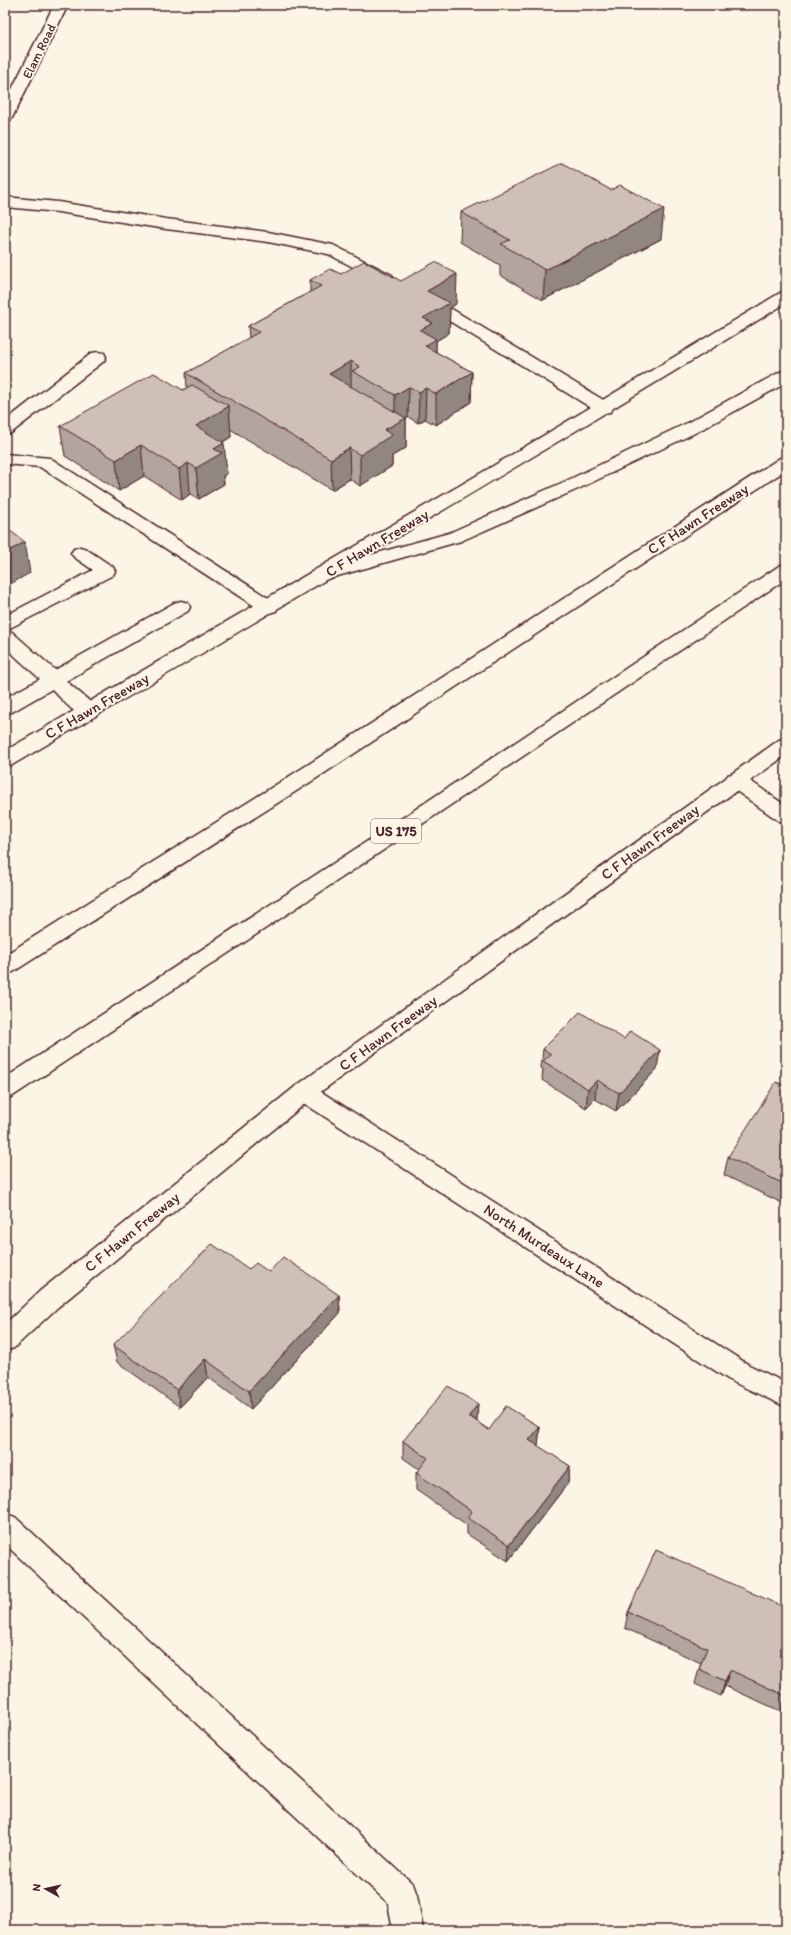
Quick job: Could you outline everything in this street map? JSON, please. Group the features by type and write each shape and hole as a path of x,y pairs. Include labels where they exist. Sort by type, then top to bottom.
{"main road":[{"name":"Elam Road","path":"5,118 61,5"},
{"path":"5,202 58,207 166,224 268,237 333,250 396,284"},
{"name":"C F Hawn Freeway","path":"5,760 327,573 604,408 786,296"},
{"path":"444,311 604,408"},
{"path":"5,429 98,357"},
{"path":"327,573 455,536 572,485 684,431 786,376"},
{"path":"5,459 44,462 269,607"},
{"name":"C F Hawn Freeway","path":"5,966 316,769 786,462"},
{"path":"5,624 106,571 80,552"},
{"name":"US 175","path":"5,1090 389,836 786,570"},
{"path":"5,707 181,607"},
{"path":"5,636 88,712"},
{"name":"C F Hawn Freeway","path":"5,1340 49,1299 304,1092 527,933 735,780 786,745"},
{"path":"735,780 786,816"},
{"name":"North Murdeaux Lane","path":"304,1092 740,1373 786,1396"},
{"path":"5,1526 402,1895 408,1930"}],"building":[{"path":"562,163 611,190 620,185 664,209 545,270 501,244 510,240 461,212"},
{"path":"364,261 401,281 435,262 457,274 427,291 450,303 423,318 433,323 420,330 436,339 425,346 472,372 436,394 426,388 419,392 409,387 395,395 352,371 360,367 351,361 329,374 406,418 384,430 392,435 360,455 349,448 331,459 186,373 259,332 248,326 321,286 310,280 330,269 341,274"},
{"path":"154,373 183,390 192,385 229,406 196,426 224,443 214,449 222,453 196,468 188,463 179,469 141,445 116,460 60,426"},
{"path":"5,527 25,542 5,553"},
{"path":"580,1012 624,1039 630,1031 660,1050 619,1093 597,1080 588,1089 543,1061 551,1054 543,1049"},
{"path":"776,1082 786,1086 786,1185 728,1157"},
{"path":"212,1244 249,1269 256,1263 269,1272 283,1257 339,1295 249,1391 205,1359 177,1390 113,1345"},
{"path":"448,1386 478,1404 469,1416 489,1430 506,1406 540,1427 529,1440 570,1466 509,1545 468,1518 472,1511 416,1473 428,1458 403,1441"},
{"path":"656,1550 786,1608 786,1696 730,1670 725,1681 699,1669 707,1648 628,1612"}]}
